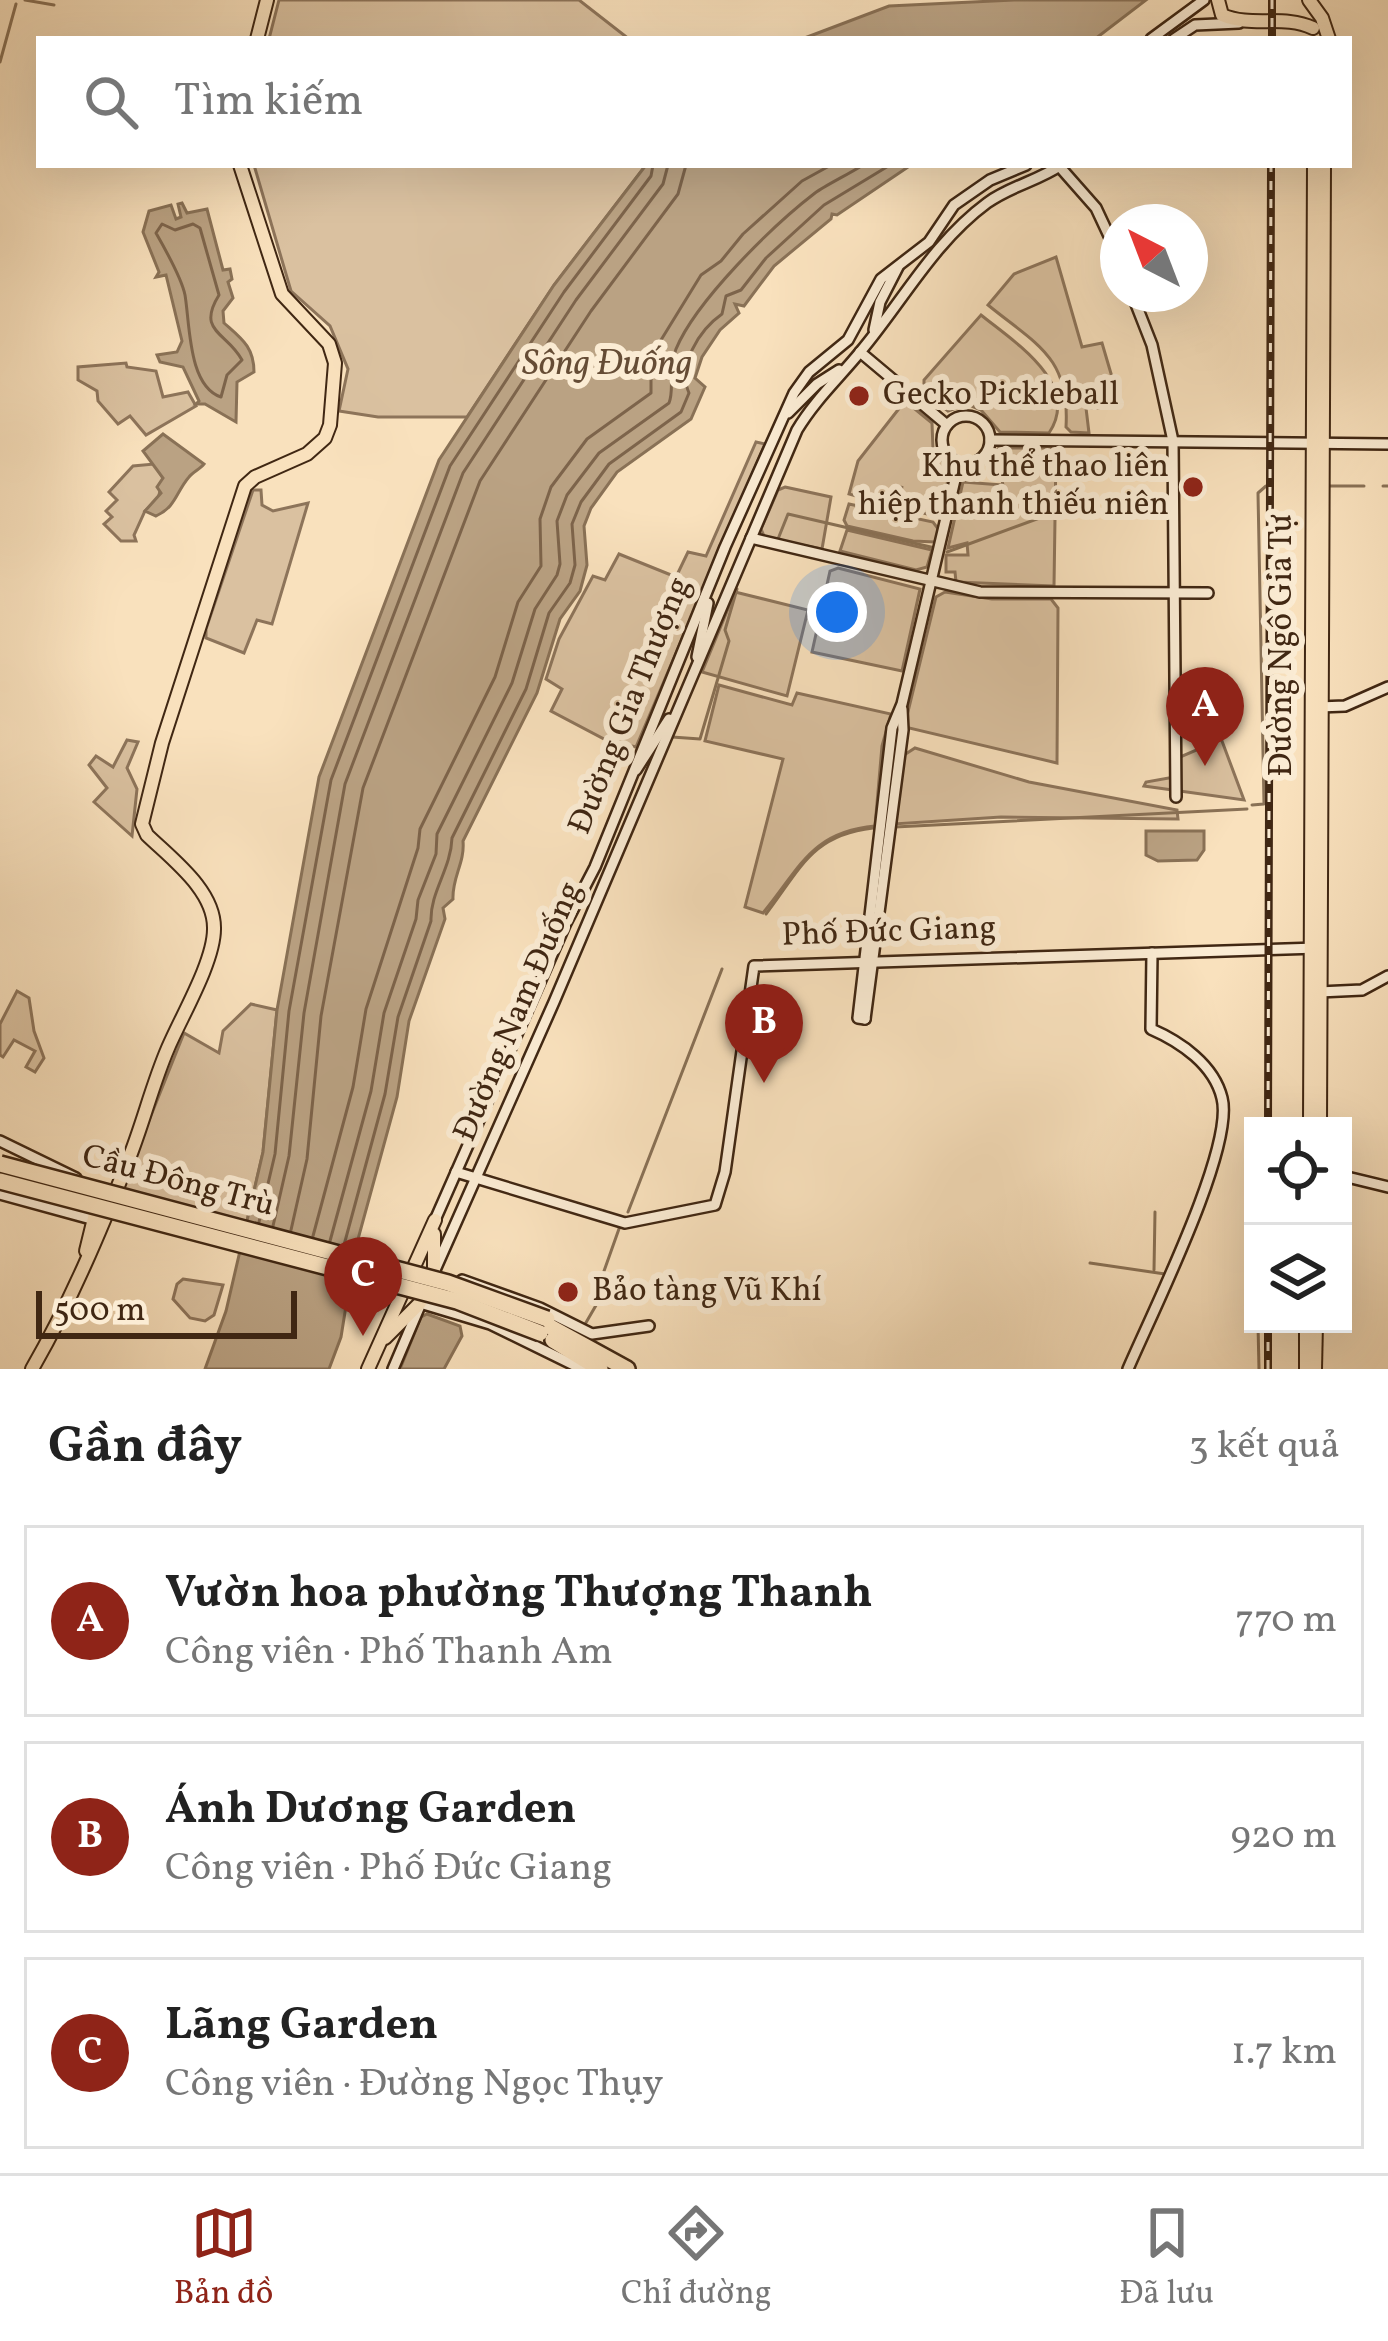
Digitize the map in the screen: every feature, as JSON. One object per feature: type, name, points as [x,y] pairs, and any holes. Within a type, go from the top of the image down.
[{"type":"highway","name":"Cầu Đông Trù","points":[[0,1167],[445,1288],[543,1329]]},
{"type":"highway","name":"Cầu Đông Trù","points":[[0,1187],[457,1301],[543,1329]]},
{"type":"highway","points":[[543,1329],[590,1362],[626,1369]]},
{"type":"main road","points":[[258,36],[267,0]]},
{"type":"main road","points":[[1218,0],[1222,15],[1244,22],[1293,21],[1316,26],[1309,0]]},
{"type":"main road","points":[[86,1260],[91,1219],[128,1162],[166,1052],[196,989],[214,926],[207,898],[142,824],[162,742],[245,486],[307,454],[325,438],[330,425],[334,358],[329,344],[282,294],[241,168]]},
{"type":"main road","name":"Đường Ngô Gia Tự","points":[[1314,168],[1320,1117]]},
{"type":"main road","name":"Đường Ngô Gia Tự","points":[[1316,948],[1319,706],[1314,442],[1324,168]]},
{"type":"main road","name":"Đường Ngô Gia Tự","points":[[1310,1117],[1316,992]]},
{"type":"main road","points":[[32,1369],[86,1260],[108,1191]]},
{"type":"main road","points":[[434,1274],[435,1220]]},
{"type":"main road","name":"Đường Gia Thượng","points":[[368,1369],[435,1220]]},
{"type":"main road","points":[[380,1343],[421,1303]]},
{"type":"main road","points":[[1306,1333],[1306,1369]]},
{"type":"main road","points":[[1316,1333],[1316,1369]]},
{"type":"street","points":[[1155,36],[1204,0]]},
{"type":"street","points":[[1174,36],[1201,24],[1244,22]]},
{"type":"street","name":"Đường Gia Thượng","points":[[435,1220],[595,867],[720,559],[798,386],[843,346],[878,283],[928,242],[961,198],[1018,168]]},
{"type":"street","name":"Đường Nam Đuống","points":[[393,1369],[797,430],[920,268],[970,218],[1003,194],[1056,168]]},
{"type":"street","points":[[1062,168],[1100,217]]},
{"type":"street","points":[[873,335],[880,302],[900,262]]},
{"type":"street","points":[[1139,312],[1153,345],[1173,441],[1176,797]]},
{"type":"street","points":[[860,352],[947,425]]},
{"type":"street","points":[[781,422],[813,387],[849,364]]},
{"type":"street","points":[[958,417],[974,418],[986,428],[990,440],[979,460],[959,463],[943,446],[947,425],[958,417]]},
{"type":"street","points":[[990,440],[1388,442]]},
{"type":"street","points":[[870,960],[858,1018],[865,1019],[892,728],[902,704],[959,463]]},
{"type":"street","points":[[751,538],[931,583],[1003,594],[1208,593]]},
{"type":"street","points":[[695,668],[720,559]]},
{"type":"street","points":[[1319,706],[1346,706],[1388,687]]},
{"type":"street","points":[[626,784],[678,709]]},
{"type":"street","name":"Phố Đức Giang","points":[[456,1172],[626,1223],[715,1205],[725,1172],[754,966],[1316,948]]},
{"type":"street","points":[[1128,1369],[1200,1202],[1223,1127],[1222,1095],[1210,1072],[1151,1029],[1152,953]]},
{"type":"street","points":[[1316,992],[1362,990],[1388,976]]},
{"type":"street","points":[[0,1141],[108,1191]]},
{"type":"street","points":[[1352,1178],[1388,1187]]},
{"type":"street","points":[[0,1187],[91,1219]]},
{"type":"street","points":[[434,1274],[529,1304],[588,1333],[630,1333],[638,1342]]},
{"type":"street","points":[[421,1303],[590,1362]]},
{"type":"street","points":[[612,1332],[649,1326]]},
{"type":"shaded area","points":[[279,0],[579,0],[625,36],[270,36]]},
{"type":"shaded area","points":[[255,168],[644,168],[554,285],[467,417],[378,417],[339,411],[348,369],[330,326],[291,291]]},
{"type":"shaded area","points":[[1056,257],[1082,347],[1102,343],[1117,394],[1097,399],[1099,408],[1086,408],[1089,433],[1066,427],[1062,384],[1047,355],[988,305],[1014,274]]},
{"type":"shaded area","points":[[981,315],[1025,351],[1050,381],[1057,415],[1049,433],[1000,432],[981,410],[967,404],[948,411],[924,392],[924,380]]},
{"type":"shaded area","points":[[126,363],[127,367],[156,371],[163,397],[188,392],[196,406],[146,435],[130,416],[118,424],[98,401],[97,391],[78,380],[78,367]]},
{"type":"shaded area","points":[[910,405],[932,423],[933,449],[950,470],[941,512],[935,516],[899,507],[902,486],[895,507],[849,494],[858,461],[901,406]]},
{"type":"shaded area","points":[[756,442],[765,444],[636,747],[606,740],[551,711],[562,689],[546,679],[559,639],[593,576],[605,580],[619,554],[676,577],[688,552],[706,556]]},
{"type":"shaded area","points":[[999,448],[1052,448],[1056,452],[1054,586],[956,582],[955,572],[946,572],[946,555],[968,555],[967,543],[948,548],[963,482],[1003,485]]},
{"type":"shaded area","points":[[154,464],[163,478],[158,499],[145,511],[134,535],[136,541],[121,541],[104,524],[112,517],[106,511],[117,500],[109,492],[133,466]]},
{"type":"shaded area","points":[[785,487],[831,497],[822,549],[765,538],[761,529],[778,490]]},
{"type":"shaded area","points":[[253,490],[261,490],[262,505],[273,511],[308,503],[272,624],[257,620],[244,653],[206,638],[206,629]]},
{"type":"shaded area","points":[[849,504],[933,522],[939,530],[935,542],[847,526]]},
{"type":"shaded area","points":[[847,530],[932,550],[927,567],[916,570],[840,551]]},
{"type":"shaded area","points":[[838,568],[920,589],[902,671],[812,652],[830,571]]},
{"type":"shaded area","points":[[735,592],[808,610],[787,696],[702,672]]},
{"type":"shaded area","points":[[945,592],[992,599],[1051,599],[1058,608],[1057,763],[905,724],[936,597]]},
{"type":"shaded area","points":[[719,685],[792,705],[797,693],[891,714],[882,746],[875,826],[821,844],[763,913],[745,907],[783,759],[705,741]]},
{"type":"shaded area","points":[[1219,733],[1244,800],[1144,786],[1180,776],[1180,757]]},
{"type":"shaded area","points":[[127,740],[138,742],[127,768],[137,789],[132,836],[94,802],[107,788],[89,765],[96,756],[113,767]]},
{"type":"shaded area","points":[[915,748],[1029,782],[1177,810],[1178,819],[1001,817],[894,824],[901,757]]},
{"type":"shaded area","points":[[17,991],[29,998],[44,1058],[35,1072],[26,1067],[35,1051],[14,1040],[0,1055],[0,1024]]},
{"type":"shaded area","points":[[251,1004],[277,1010],[263,1152],[246,1226],[120,1193],[184,1033],[219,1053],[223,1031]]},
{"type":"shaded area","points":[[183,1279],[223,1285],[214,1315],[205,1321],[190,1318],[173,1299]]},
{"type":"water","points":[[1146,0],[1099,36],[810,36],[889,6]]},
{"type":"water","name":"Sông Đuống","points":[[644,168],[907,168],[832,214],[774,266],[744,306],[735,304],[739,313],[720,330],[702,357],[695,378],[705,387],[691,419],[617,472],[591,508],[584,526],[587,565],[580,591],[560,619],[537,693],[463,841],[453,899],[443,908],[445,919],[409,1021],[397,1097],[355,1250],[341,1337],[329,1369],[205,1369],[226,1311],[263,1152],[277,1010],[319,777],[439,460],[554,285]]},
{"type":"water","points":[[178,204],[187,213],[207,209],[223,270],[230,269],[232,279],[228,282],[233,298],[223,311],[224,323],[252,356],[254,372],[237,382],[236,422],[205,404],[196,404],[199,401],[183,367],[160,362],[157,355],[177,352],[182,341],[166,275],[156,277],[159,272],[143,232],[149,211],[171,205],[176,219],[181,217]]},
{"type":"water","points":[[163,434],[204,464],[156,516],[145,511],[161,493],[157,487],[163,478],[143,451]]},
{"type":"water","points":[[1146,831],[1204,831],[1204,850],[1197,860],[1158,861],[1146,855]]},
{"type":"water","points":[[427,1314],[460,1326],[462,1336],[444,1369],[400,1369],[421,1317]]},
{"type":"waterway","points":[[25,0],[54,5]]},
{"type":"waterway","points":[[0,62],[16,4]]},
{"type":"waterway","points":[[1252,805],[1264,804],[1258,493],[1266,486]]},
{"type":"waterway","points":[[1330,486],[1364,486]]},
{"type":"waterway","points":[[1383,486],[1388,486]]},
{"type":"waterway","points":[[947,552],[1056,512]]},
{"type":"waterway","points":[[778,539],[788,514],[935,548]]},
{"type":"waterway","points":[[672,737],[700,739],[729,641],[725,630],[737,589]]},
{"type":"waterway","points":[[895,827],[1247,809]]},
{"type":"waterway","points":[[766,914],[799,868],[822,846],[873,828]]},
{"type":"waterway","points":[[628,1212],[722,969]]},
{"type":"waterway","points":[[1154,1270],[1155,1212]]},
{"type":"waterway","points":[[584,1326],[602,1295],[598,1288],[620,1226]]},
{"type":"waterway","points":[[1090,1263],[1165,1274]]},
{"type":"waterway","points":[[1258,1333],[1259,1369]]},
{"type":"railway","points":[[1272,0],[1272,36]]},
{"type":"railway","points":[[1268,1117],[1271,168]]},
{"type":"railway","points":[[1268,1333],[1268,1369]]},
{"type":"place","name":"Gecko Pickleball","points":[[859,396]]},
{"type":"place","name":"Khu thể thao liên hiệp thanh thiếu niên","points":[[1193,487]]},
{"type":"place","name":"Vườn hoa phường Thượng Thanh","points":[[1205,766]]},
{"type":"place","name":"Ánh Dương Garden","points":[[764,1083]]},
{"type":"place","name":"Bảo tàng Vũ Khí","points":[[568,1292]]},
{"type":"place","name":"Lãng Garden","points":[[363,1336]]}]
